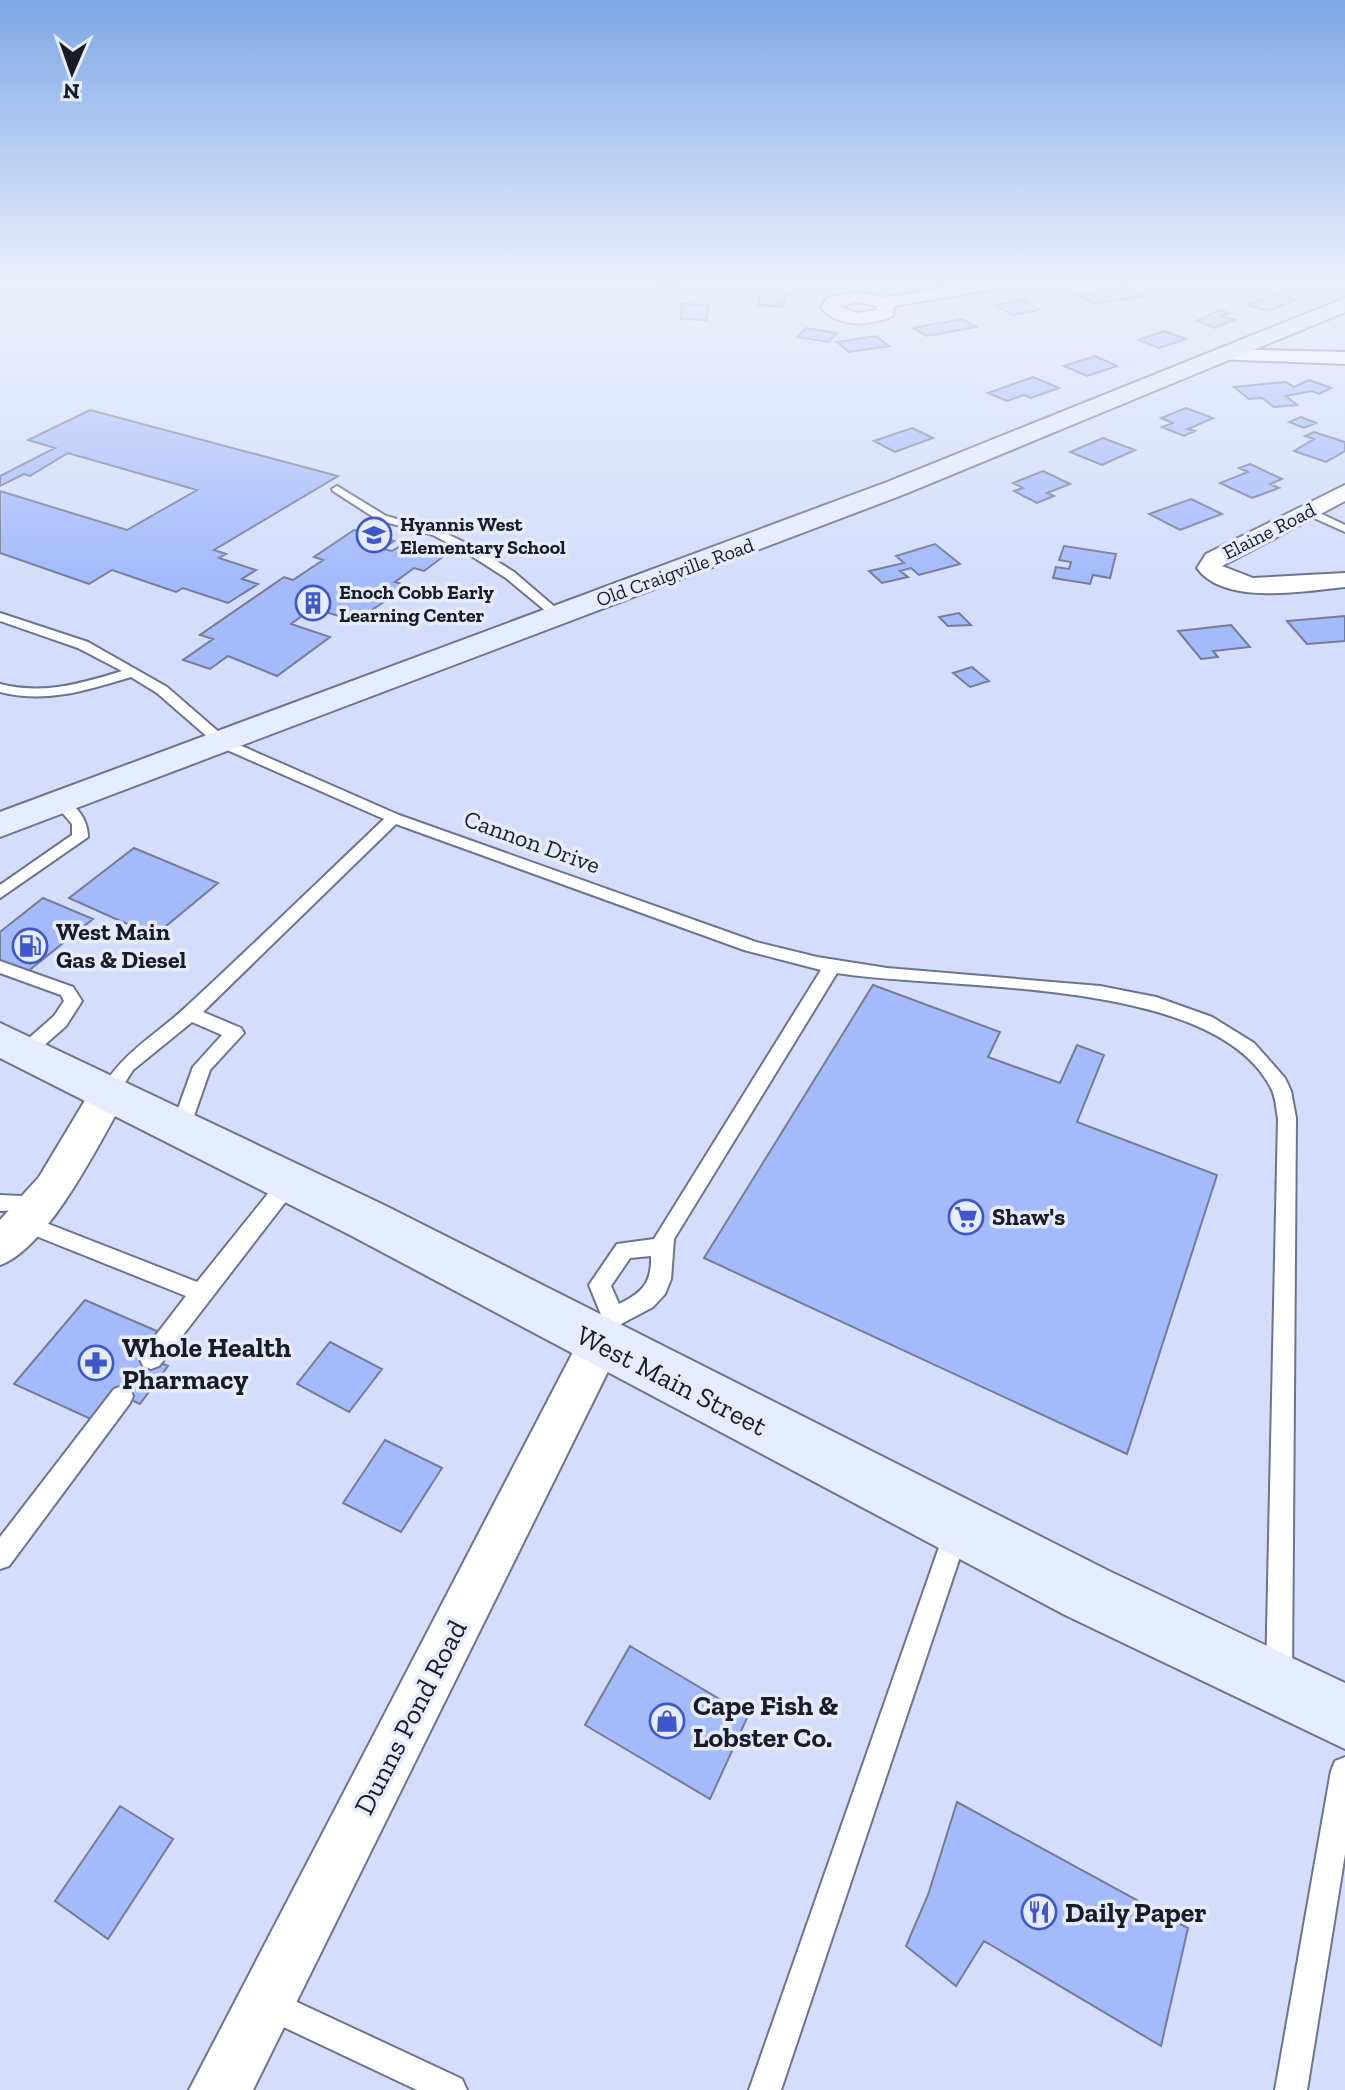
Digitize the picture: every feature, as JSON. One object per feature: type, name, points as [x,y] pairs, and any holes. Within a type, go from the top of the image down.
[{"type":"street","name":"Old Craigville Road","points":[[0,825],[896,488],[1159,382]]},
{"type":"street","name":"Elaine Road","points":[[1345,492],[1210,562],[1209,568],[1217,576],[1273,586],[1345,580]]},
{"type":"street","name":"West Main Street","points":[[13,1045],[290,1181],[606,1330],[959,1526],[1345,1717]]},
{"type":"street","points":[[16,1219],[53,1188],[109,1092]]},
{"type":"street","name":"Dunns Pond Road","points":[[220,2090],[606,1330]]},
{"type":"lane","points":[[337,489],[382,518],[437,533],[474,552],[510,575],[557,614]]},
{"type":"lane","points":[[1307,511],[1345,529]]},
{"type":"lane","name":"Cannon Drive","points":[[0,617],[83,645],[133,672],[162,690],[223,743],[394,818],[750,946],[887,974],[1144,999],[1189,1014],[1237,1040],[1279,1084],[1287,1118],[1279,1687]]},
{"type":"lane","points":[[0,688],[12,692],[62,692],[133,672]]},
{"type":"lane","points":[[0,893],[80,837],[80,823],[61,803]]},
{"type":"lane","points":[[109,1092],[127,1065],[190,1014],[394,818]]},
{"type":"lane","points":[[659,1247],[624,1250],[600,1285],[606,1330],[645,1303],[662,1275],[659,1247],[833,965]]},
{"type":"lane","points":[[0,967],[67,991],[73,1001],[60,1021],[13,1045]]},
{"type":"lane","points":[[181,1128],[202,1067],[235,1033],[190,1014]]},
{"type":"lane","points":[[151,1359],[290,1181]]},
{"type":"lane","points":[[16,1219],[201,1293]]},
{"type":"lane","points":[[0,1557],[122,1396]]},
{"type":"lane","points":[[765,2090],[959,1526]]},
{"type":"lane","points":[[1291,2090],[1345,1771]]},
{"type":"lane","points":[[265,2002],[451,2090]]},
{"type":"building","points":[[1020,382],[1044,382],[1059,388],[1031,398],[1024,395],[1007,401],[988,393]]},
{"type":"building","points":[[1286,382],[1294,387],[1313,382],[1331,388],[1319,394],[1312,391],[1286,396],[1297,405],[1274,407],[1262,398],[1249,399],[1234,387]]},
{"type":"building","points":[[1186,408],[1213,418],[1188,429],[1195,431],[1184,436],[1162,427],[1173,423],[1161,418]]},
{"type":"building","points":[[90,410],[338,476],[214,550],[226,554],[219,558],[256,570],[242,579],[258,584],[228,603],[183,588],[176,592],[112,570],[89,584],[0,553],[0,491],[127,530],[197,490],[68,453],[30,476],[24,474],[0,486],[0,476],[55,448],[28,440]]},
{"type":"building","points":[[1301,417],[1316,423],[1304,428],[1289,422]]},
{"type":"building","points":[[912,428],[933,438],[895,452],[874,441]]},
{"type":"building","points":[[1314,432],[1345,442],[1345,451],[1326,462],[1294,451],[1314,439],[1305,436]]},
{"type":"building","points":[[1103,438],[1135,450],[1102,465],[1070,452]]},
{"type":"building","points":[[1250,464],[1282,479],[1270,484],[1279,488],[1252,498],[1220,483],[1248,472],[1239,468]]},
{"type":"building","points":[[1043,471],[1070,484],[1047,493],[1054,496],[1037,503],[1014,491],[1023,488],[1013,483]]},
{"type":"building","points":[[1191,499],[1222,514],[1180,530],[1149,514]]},
{"type":"building","name":"Enoch Cobb Early Learning Center","points":[[354,530],[394,541],[383,549],[392,551],[402,545],[444,556],[424,571],[414,568],[395,582],[408,586],[355,621],[313,608],[291,624],[330,637],[277,676],[228,656],[210,669],[183,660],[213,639],[200,635],[284,577],[293,580],[323,560],[314,557]]},
{"type":"building","points":[[935,544],[960,564],[919,575],[911,568],[900,571],[908,577],[882,583],[869,571],[904,563],[896,556]]},
{"type":"building","points":[[1064,546],[1116,554],[1110,578],[1093,575],[1090,584],[1053,578],[1056,567],[1069,569],[1071,562],[1059,560]]},
{"type":"building","points":[[959,613],[971,625],[948,626],[939,617]]},
{"type":"building","points":[[1345,616],[1345,641],[1307,644],[1287,621]]},
{"type":"building","points":[[1231,625],[1250,647],[1213,651],[1218,657],[1201,659],[1178,631]]},
{"type":"building","points":[[972,667],[989,681],[970,687],[953,673]]},
{"type":"building","points":[[134,848],[218,883],[154,936],[69,898]]},
{"type":"building","name":"West Main Gas & Diesel","points":[[43,898],[93,919],[27,972],[0,960],[0,932]]},
{"type":"building","name":"Shaw's","points":[[873,985],[1000,1032],[988,1057],[1060,1083],[1077,1045],[1104,1055],[1077,1122],[1217,1175],[1127,1454],[704,1258]]},
{"type":"building","name":"Whole Health Pharmacy","points":[[85,1300],[159,1332],[141,1354],[168,1366],[140,1404],[114,1392],[93,1420],[14,1384]]},
{"type":"building","points":[[330,1342],[382,1369],[349,1412],[297,1384]]},
{"type":"building","points":[[385,1440],[442,1468],[401,1532],[343,1503]]},
{"type":"building","name":"Cape Fish & Lobster Co.","points":[[630,1646],[748,1716],[710,1799],[585,1725]]},
{"type":"building","name":"Daily Paper","points":[[957,1802],[1188,1928],[1161,2046],[984,1941],[956,1986],[906,1946],[928,1895]]},
{"type":"building","points":[[120,1806],[173,1839],[108,1939],[55,1901]]},
{"type":"place","name":"Hyannis West Elementary School","points":[[374,535]]},
{"type":"place","name":"Enoch Cobb Early Learning Center","points":[[313,603]]},
{"type":"place","name":"West Main Gas & Diesel","points":[[30,946]]},
{"type":"place","name":"Shaw's","points":[[966,1217]]},
{"type":"place","name":"Whole Health Pharmacy","points":[[96,1363]]},
{"type":"place","name":"Cape Fish & Lobster Co.","points":[[667,1721]]},
{"type":"place","name":"Daily Paper","points":[[1039,1912]]}]
